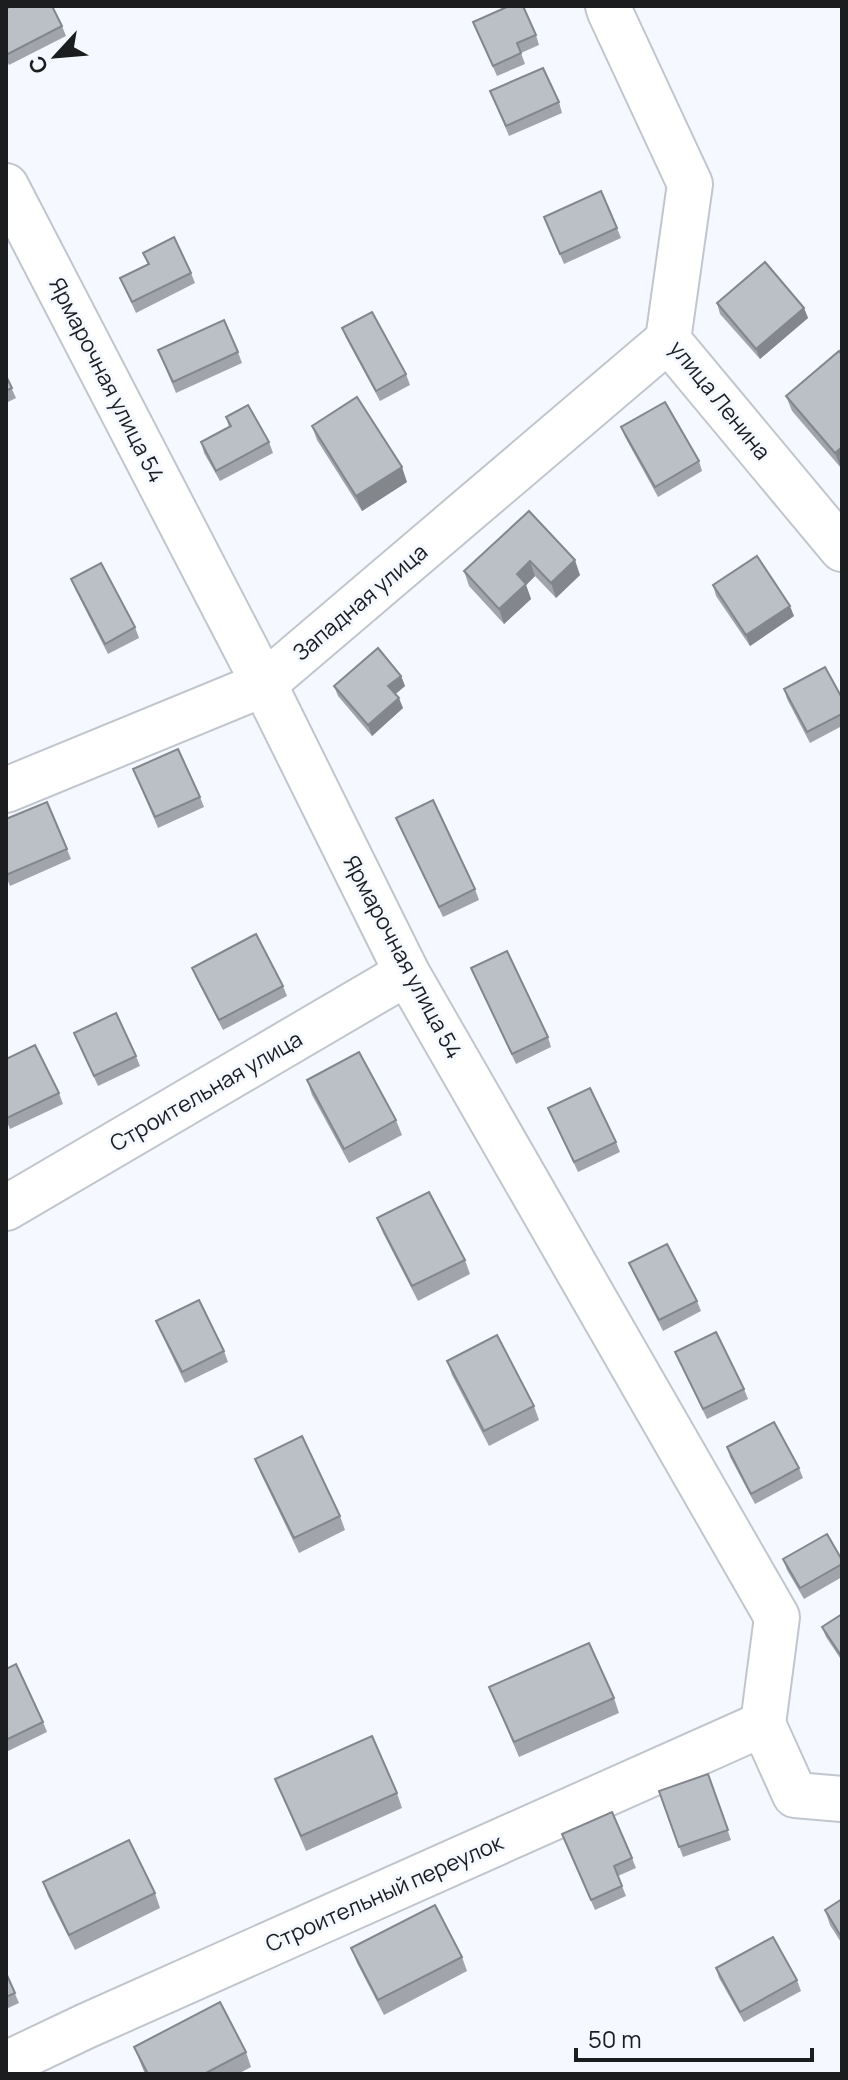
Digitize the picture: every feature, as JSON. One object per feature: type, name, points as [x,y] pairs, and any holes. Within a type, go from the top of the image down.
[{"type":"street","name":"улица Ленина","points":[[608,6],[690,184],[668,340],[842,549]]},
{"type":"street","name":"Ярмарочная улица 54","points":[[6,186],[264,684],[407,973],[777,1617],[763,1724]]},
{"type":"street","name":"Западная улица","points":[[6,790],[264,684],[668,340]]},
{"type":"street","name":"Строительная улица","points":[[6,1208],[407,973]]},
{"type":"street","points":[[763,1724],[795,1795],[842,1799]]},
{"type":"street","name":"Строительный переулок","points":[[6,2064],[100,2019],[763,1724]]},
{"type":"building","points":[[11,6],[52,6],[62,26],[6,55],[6,9]]},
{"type":"building","points":[[509,6],[523,6],[536,35],[517,43],[521,53],[493,66],[473,22]]},
{"type":"building","points":[[543,68],[559,102],[506,126],[490,91]]},
{"type":"building","points":[[601,191],[617,228],[560,254],[544,217]]},
{"type":"building","points":[[174,237],[191,273],[132,302],[120,278],[149,264],[143,253]]},
{"type":"building","points":[[765,262],[804,308],[756,349],[717,303]]},
{"type":"building","points":[[372,312],[406,374],[376,391],[342,328]]},
{"type":"building","points":[[224,320],[238,352],[173,382],[158,350]]},
{"type":"building","points":[[839,351],[842,355],[842,447],[835,453],[786,396]]},
{"type":"building","points":[[6,376],[12,388],[6,391]]},
{"type":"building","points":[[357,397],[402,467],[356,496],[312,426]]},
{"type":"building","points":[[665,402],[699,461],[655,487],[621,427]]},
{"type":"building","points":[[248,405],[269,442],[216,471],[201,442],[231,426],[226,417]]},
{"type":"building","points":[[529,511],[575,560],[551,583],[530,561],[517,574],[526,584],[499,609],[464,571]]},
{"type":"building","points":[[757,556],[790,606],[746,635],[713,585]]},
{"type":"building","points":[[101,563],[135,627],[105,644],[71,579]]},
{"type":"building","points":[[378,648],[401,676],[388,686],[399,698],[368,725],[334,686]]},
{"type":"building","points":[[825,667],[842,698],[842,714],[807,732],[784,689]]},
{"type":"building","points":[[178,749],[200,797],[155,817],[133,769]]},
{"type":"building","points":[[433,800],[475,889],[439,907],[396,818]]},
{"type":"building","points":[[47,802],[67,849],[6,875],[6,819]]},
{"type":"building","points":[[256,934],[283,986],[219,1020],[192,968]]},
{"type":"building","points":[[507,951],[548,1037],[512,1054],[471,968]]},
{"type":"building","points":[[116,1013],[136,1056],[94,1076],[74,1033]]},
{"type":"building","points":[[35,1045],[59,1093],[7,1118],[6,1059]]},
{"type":"building","points":[[359,1052],[396,1120],[344,1149],[307,1080]]},
{"type":"building","points":[[590,1088],[616,1142],[574,1162],[548,1108]]},
{"type":"building","points":[[429,1192],[465,1260],[412,1286],[377,1218]]},
{"type":"building","points":[[667,1244],[697,1301],[659,1320],[629,1263]]},
{"type":"building","points":[[199,1300],[224,1351],[182,1372],[156,1321]]},
{"type":"building","points":[[716,1332],[744,1389],[703,1409],[675,1352]]},
{"type":"building","points":[[497,1335],[534,1406],[484,1431],[447,1361]]},
{"type":"building","points":[[774,1422],[799,1468],[751,1494],[727,1447]]},
{"type":"building","points":[[302,1436],[340,1516],[294,1538],[255,1459]]},
{"type":"building","points":[[827,1534],[842,1564],[800,1588],[783,1559]]},
{"type":"building","points":[[842,1614],[842,1657],[822,1627]]},
{"type":"building","points":[[589,1643],[614,1698],[514,1742],[489,1687]]},
{"type":"building","points":[[16,1664],[43,1722],[6,1740],[6,1669]]},
{"type":"building","points":[[372,1736],[397,1793],[301,1836],[275,1779]]},
{"type":"building","points":[[708,1774],[728,1830],[679,1847],[659,1791]]},
{"type":"building","points":[[612,1812],[632,1858],[614,1866],[622,1886],[591,1900],[562,1834]]},
{"type":"building","points":[[129,1840],[155,1893],[69,1935],[43,1882]]},
{"type":"building","points":[[842,1899],[842,1938],[825,1910]]},
{"type":"building","points":[[435,1905],[462,1957],[378,2000],[351,1948]]},
{"type":"building","points":[[773,1937],[797,1980],[740,2012],[716,1968]]},
{"type":"building","points":[[6,1973],[15,1993],[6,1997]]},
{"type":"building","points":[[220,2002],[246,2052],[204,2074],[148,2074],[134,2047]]}]
